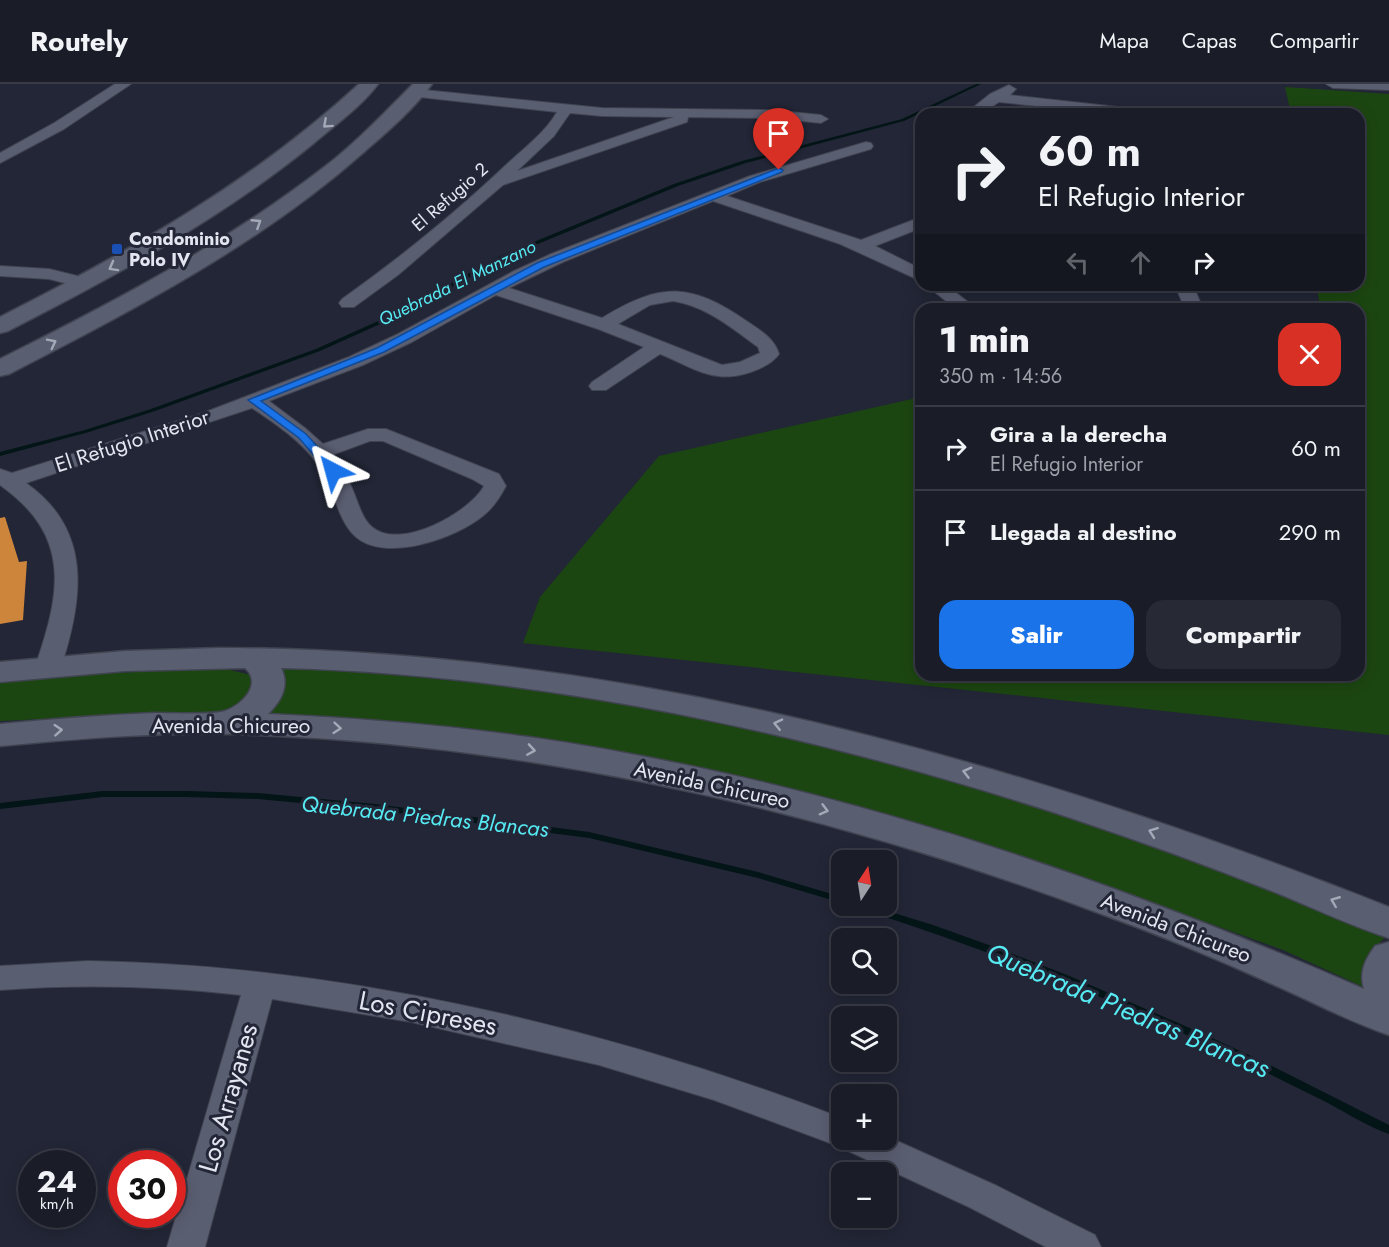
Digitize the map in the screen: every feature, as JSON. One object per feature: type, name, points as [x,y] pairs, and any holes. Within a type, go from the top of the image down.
[{"type":"main road","points":[[0,326],[84,283],[204,214],[270,170],[309,140],[369,84]]},
{"type":"main road","points":[[0,369],[111,311],[199,261],[316,182],[363,144],[419,89]]},
{"type":"main road","points":[[144,250],[184,247],[195,251],[199,261]]},
{"type":"main road","points":[[226,723],[250,713],[266,693],[270,680],[268,671],[253,658]]},
{"type":"main road","points":[[0,672],[150,660],[253,658],[370,663],[491,675],[682,704],[808,730],[977,774],[1066,802],[1226,859],[1389,923]]},
{"type":"main road","name":"Avenida Chicureo","points":[[0,735],[101,727],[226,723],[328,727],[503,745],[645,769],[805,805],[961,850],[1102,899],[1277,968],[1389,1018]]},
{"type":"main road","points":[[1389,957],[1384,963],[1381,977],[1389,1000]]},
{"type":"street","points":[[0,159],[59,126],[124,84]]},
{"type":"street","points":[[980,108],[1020,84]]},
{"type":"street","points":[[1333,84],[1389,86]]},
{"type":"street","points":[[419,89],[494,100],[624,113],[764,114],[821,119]]},
{"type":"street","points":[[995,97],[1091,108]]},
{"type":"street","name":"El Refugio 2","points":[[348,303],[403,263],[496,184],[547,135],[565,108]]},
{"type":"street","points":[[496,184],[669,126],[689,114]]},
{"type":"street","name":"El Refugio Interior","points":[[5,478],[160,434],[253,400],[380,350],[558,258],[779,170],[866,146]]},
{"type":"street","points":[[712,196],[861,246],[915,273]]},
{"type":"street","points":[[861,246],[915,224]]},
{"type":"street","points":[[9,255],[34,264],[49,274]]},
{"type":"street","points":[[0,271],[49,274],[84,283]]},
{"type":"street","points":[[495,289],[604,325],[720,371],[744,367],[770,354],[767,344],[714,309],[684,297],[657,297],[604,325]]},
{"type":"street","points":[[944,291],[960,303]]},
{"type":"street","points":[[599,386],[657,347]]},
{"type":"street","points":[[253,400],[289,425],[319,452],[333,471],[359,526],[368,535],[380,540],[402,540],[446,529],[474,511],[492,494],[495,486],[490,479],[480,474],[386,435],[362,437],[319,452]]},
{"type":"street","points":[[5,478],[27,495],[48,519],[64,548],[68,594],[66,609],[48,668]]},
{"type":"street","name":"Los Cipreses","points":[[0,978],[119,974],[178,976],[260,984],[388,1004],[576,1045],[728,1090],[831,1128]]},
{"type":"street","name":"Los Arrayanes","points":[[186,1247],[260,984]]},
{"type":"street","points":[[881,1150],[982,1196],[1082,1247]]},
{"type":"green space","points":[[1285,87],[1389,94],[1389,735],[523,643],[540,597],[659,456],[915,398],[915,681],[1365,681],[1365,303],[1319,303],[1318,291],[1365,291],[1365,108],[1290,108]]},
{"type":"green space","points":[[222,668],[259,677],[235,713],[170,713],[0,721],[0,680]]},
{"type":"green space","points":[[282,668],[415,677],[614,701],[811,741],[936,775],[1100,826],[1203,863],[1388,935],[1376,947],[1370,959],[1368,989],[1283,950],[1081,877],[882,813],[740,777],[569,743],[413,723],[262,713],[273,702],[284,676]]},
{"type":"building","points":[[5,517],[19,562],[27,561],[23,620],[0,624],[0,518]]},
{"type":"waterway","name":"Quebrada El Manzano","points":[[928,108],[979,84]]},
{"type":"waterway","name":"Quebrada El Manzano","points":[[0,454],[87,431],[153,410],[318,350],[407,310],[502,257],[676,185],[744,162],[903,120],[915,114]]},
{"type":"waterway","name":"Quebrada Piedras Blancas","points":[[0,806],[103,794],[185,794],[258,796],[375,807],[589,835],[758,875],[831,897]]},
{"type":"waterway","name":"Quebrada Piedras Blancas","points":[[892,916],[997,952],[1130,1005],[1261,1065],[1389,1130]]},
{"type":"place","name":"Condominio Polo IV","points":[[117,249]]},
{"type":"route","points":[[333,471],[303,436],[253,400],[380,350],[541,265],[779,170]]}]
